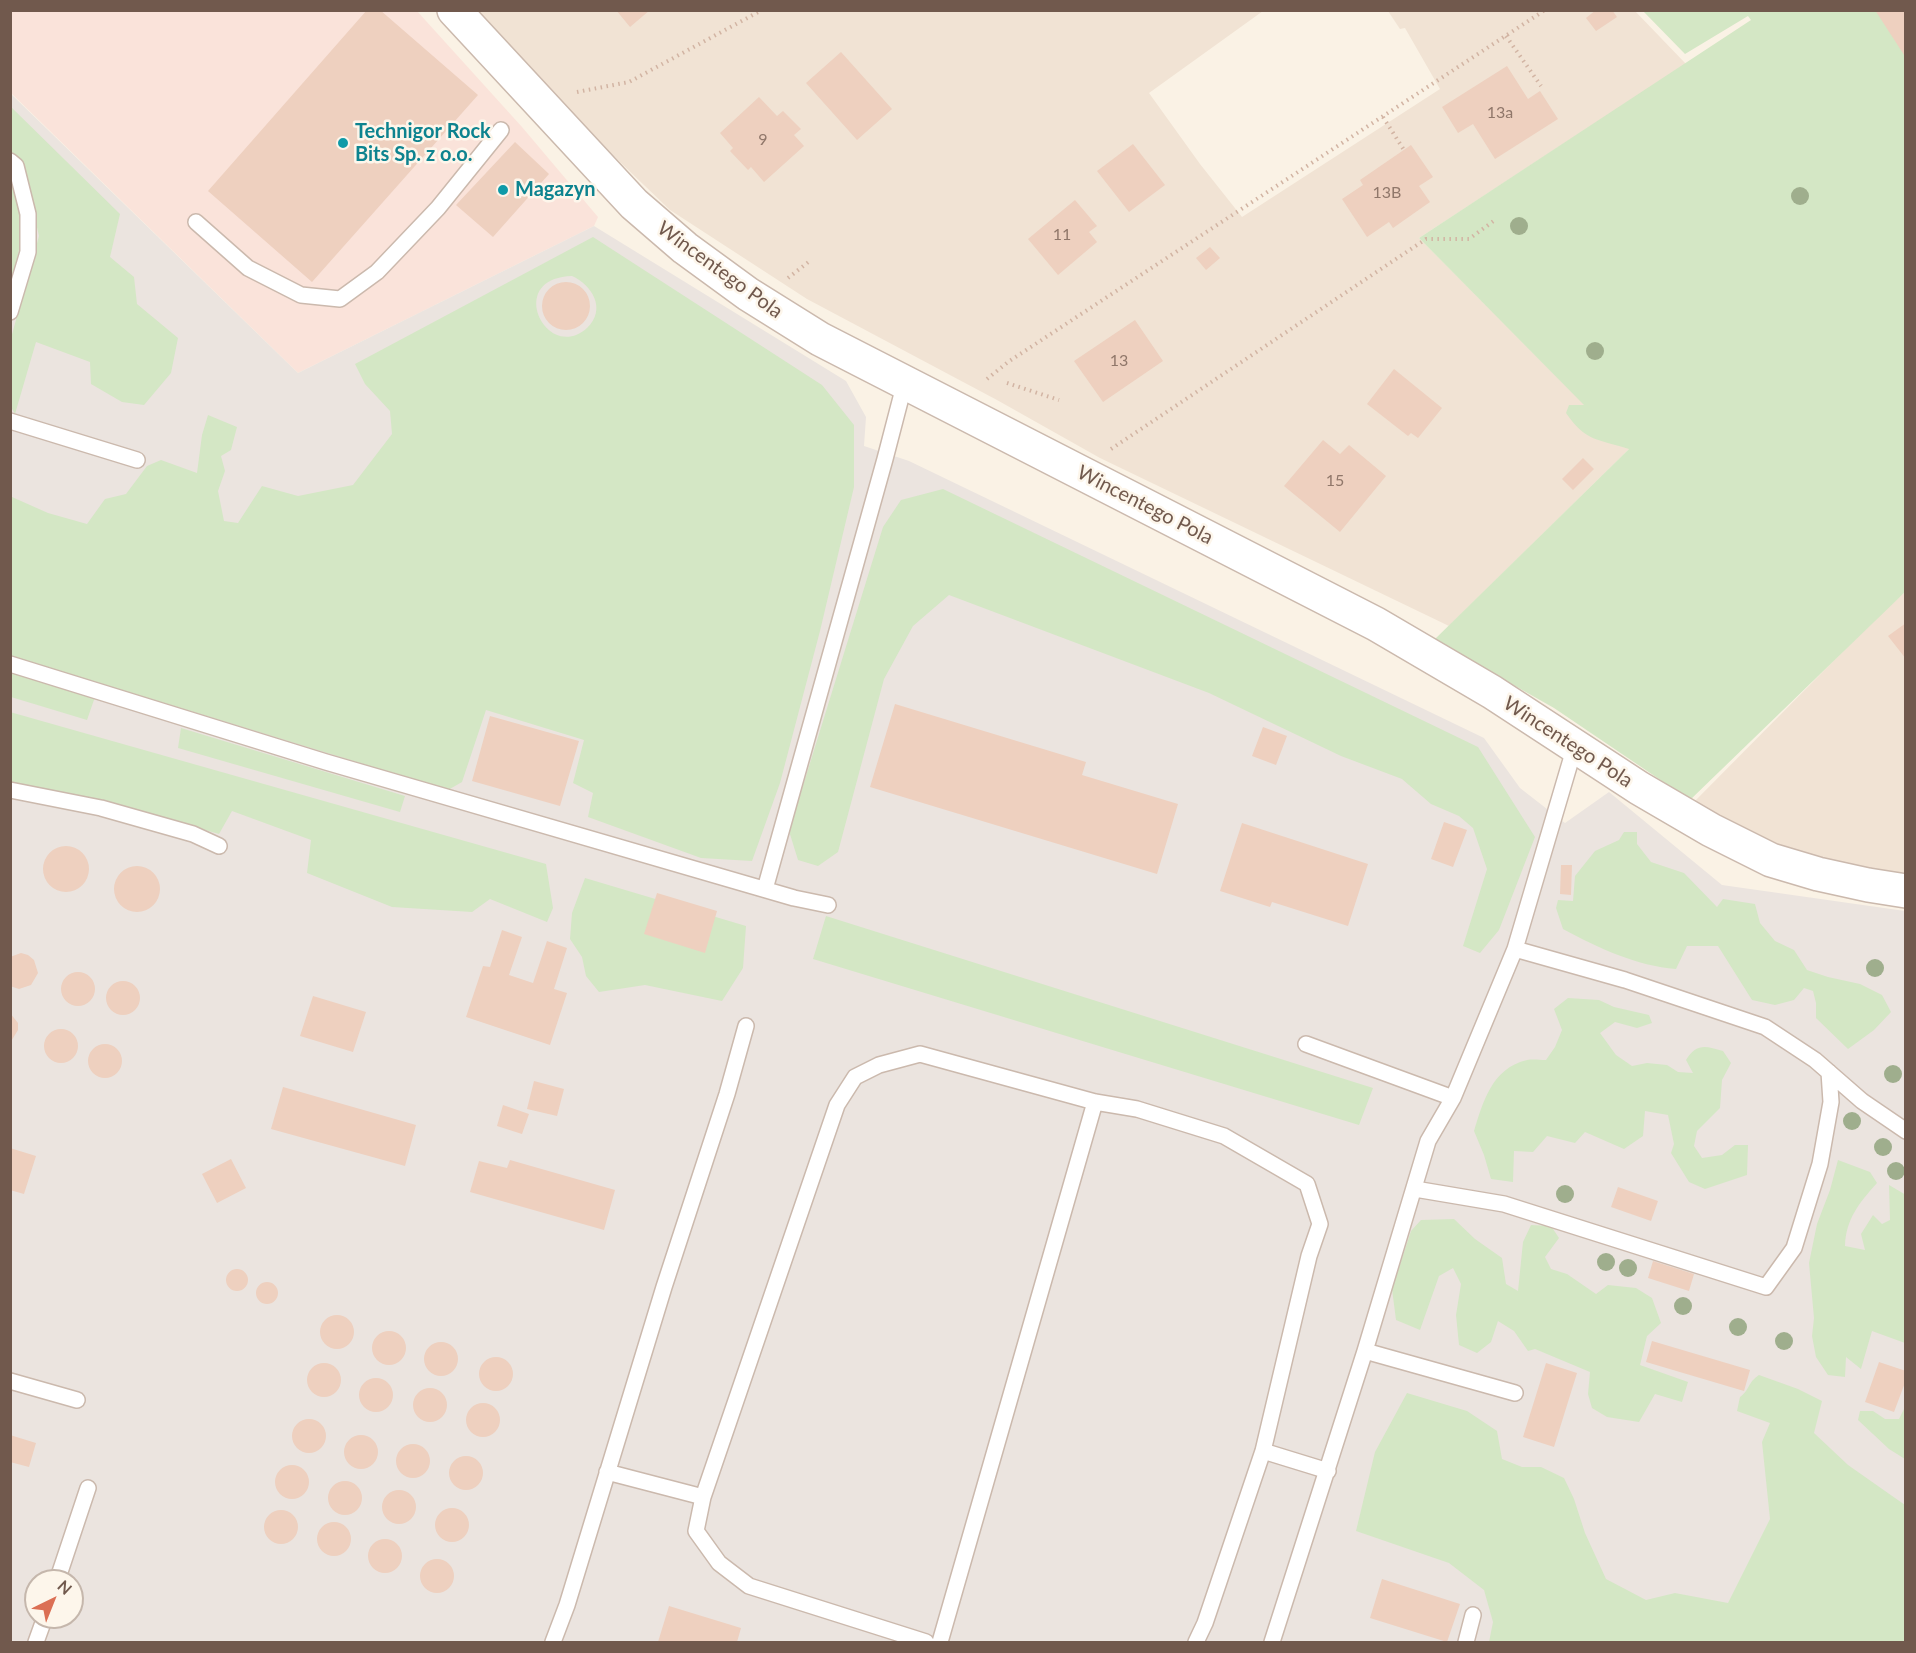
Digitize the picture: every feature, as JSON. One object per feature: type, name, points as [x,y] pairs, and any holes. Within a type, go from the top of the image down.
[{"type":"street","name":"Wincentego Pola","points":[[454,10],[634,204],[685,248],[748,294],[820,339],[1376,624],[1492,692],[1639,788],[1700,824],[1771,860],[1818,874],[1905,891]]},
{"type":"lane","points":[[196,222],[248,268],[301,294],[340,299],[377,272],[438,208],[501,130]]},
{"type":"lane","points":[[10,160],[16,166],[28,214],[28,252],[10,312]]},
{"type":"lane","points":[[765,889],[905,382]]},
{"type":"lane","points":[[10,421],[137,460]]},
{"type":"lane","points":[[10,664],[326,762],[765,889],[828,905]]},
{"type":"lane","points":[[1272,1642],[1328,1471],[1428,1141],[1453,1098],[1515,950],[1575,746]]},
{"type":"lane","points":[[10,790],[100,808],[193,834],[219,846]]},
{"type":"lane","points":[[1515,950],[1625,980],[1765,1027],[1815,1060],[1862,1101],[1905,1131]]},
{"type":"lane","points":[[554,1642],[664,1287],[727,1094],[746,1026]]},
{"type":"lane","points":[[1306,1044],[1453,1098]]},
{"type":"lane","points":[[926,1642],[749,1586],[719,1563],[696,1531],[703,1497],[837,1105],[855,1077],[879,1065],[920,1054],[1095,1102],[1137,1109],[1224,1136],[1307,1184],[1320,1224],[1309,1256],[1263,1450],[1205,1623],[1196,1642]]},
{"type":"lane","points":[[1415,1189],[1504,1204],[1766,1287],[1794,1248],[1820,1164],[1831,1102],[1829,1072]]},
{"type":"lane","points":[[940,1642],[1095,1102]]},
{"type":"lane","points":[[1365,1351],[1515,1393]]},
{"type":"lane","points":[[10,1381],[77,1400]]},
{"type":"lane","points":[[1263,1450],[1328,1471]]},
{"type":"lane","points":[[607,1472],[703,1497]]},
{"type":"lane","points":[[61,1569],[88,1488]]},
{"type":"lane","points":[[1466,1642],[1473,1615]]},
{"type":"path","points":[[569,94],[629,82],[762,10]]},
{"type":"path","points":[[987,379],[1008,362],[1545,10]]},
{"type":"path","points":[[1506,36],[1540,86]]},
{"type":"path","points":[[1383,117],[1404,150]]},
{"type":"path","points":[[1085,474],[1101,455],[1426,239],[1469,239],[1495,220]]},
{"type":"path","points":[[1007,382],[1059,400]]},
{"type":"shaded area","points":[[10,11],[417,11],[522,127],[598,217],[594,226],[298,373],[11,93]]},
{"type":"shaded area","points":[[479,11],[1263,11],[1149,93],[1200,164],[1242,217],[1440,89],[1405,28],[1400,29],[1388,11],[1635,11],[1686,64],[1419,238],[1629,449],[1449,626],[1100,458],[997,400],[807,299],[670,210],[572,116]]},
{"type":"shaded area","points":[[10,93],[298,373],[594,226],[846,381],[866,417],[864,446],[909,461],[1484,738],[1520,788],[1565,823],[1609,792],[1722,885],[1905,911],[1905,1642],[11,1642]]},
{"type":"shaded area","points":[[1905,592],[1905,876],[1804,856],[1735,827],[1693,803],[1880,614]]},
{"type":"green space","points":[[1643,11],[1905,11],[1905,592],[1690,800],[1554,708],[1434,640],[1629,449],[1593,438],[1573,422],[1566,413],[1569,405],[1584,405],[1419,238],[1751,20],[1748,16],[1685,54]]},
{"type":"green space","points":[[10,106],[120,214],[110,257],[134,277],[137,304],[178,338],[171,373],[144,405],[122,402],[91,384],[90,362],[36,342],[15,414],[11,407],[11,338],[39,236],[23,166],[11,151]]},
{"type":"green space","points":[[10,171],[21,217],[19,250],[11,283]]},
{"type":"green space","points":[[593,237],[822,385],[854,425],[854,487],[820,631],[780,783],[752,861],[701,858],[588,817],[593,793],[573,783],[584,740],[486,710],[462,782],[448,790],[11,656],[10,499],[12,497],[48,513],[87,524],[105,499],[126,494],[147,466],[161,460],[197,473],[202,435],[208,415],[237,427],[231,450],[221,456],[225,471],[218,491],[224,521],[238,523],[262,486],[298,496],[353,485],[392,434],[390,411],[365,384],[355,364]],"holes":[[[572,276],[586,285],[594,298],[596,313],[593,321],[587,328],[572,336],[558,335],[547,328],[539,316],[536,303],[540,290],[551,280]]]},
{"type":"green space","points":[[943,489],[1478,747],[1535,837],[1499,930],[1480,953],[1463,946],[1487,869],[1473,828],[1459,816],[1431,804],[1402,779],[1341,756],[1209,693],[949,595],[913,626],[884,679],[838,852],[818,866],[798,860],[789,831],[883,527],[901,500]]},
{"type":"green space","points":[[10,671],[95,697],[87,720],[11,697]]},
{"type":"green space","points":[[10,712],[546,864],[553,908],[547,922],[490,899],[472,912],[392,907],[307,873],[311,840],[232,811],[219,834],[99,800],[11,783]]},
{"type":"green space","points":[[181,728],[405,796],[400,812],[178,748]]},
{"type":"green space","points":[[1624,832],[1637,832],[1637,844],[1651,862],[1684,873],[1717,907],[1723,899],[1755,904],[1760,923],[1775,941],[1794,950],[1807,970],[1860,984],[1882,995],[1891,1012],[1874,1030],[1848,1049],[1816,1018],[1813,991],[1804,988],[1794,1000],[1775,1005],[1752,1000],[1718,946],[1687,946],[1676,969],[1632,960],[1563,929],[1556,908],[1558,900],[1573,901],[1575,876],[1595,851],[1619,840]]},
{"type":"green space","points":[[585,878],[746,926],[743,968],[722,1001],[645,985],[599,992],[586,976],[582,957],[570,939],[572,913]]},
{"type":"green space","points":[[826,916],[1373,1088],[1359,1125],[813,959]]},
{"type":"green space","points":[[1568,998],[1599,1000],[1614,1007],[1649,1015],[1652,1023],[1637,1028],[1615,1022],[1600,1033],[1616,1055],[1632,1066],[1647,1063],[1667,1065],[1678,1072],[1693,1073],[1686,1060],[1698,1048],[1706,1047],[1723,1051],[1731,1063],[1722,1080],[1720,1108],[1697,1131],[1694,1146],[1702,1158],[1722,1155],[1735,1145],[1748,1145],[1747,1175],[1705,1189],[1689,1182],[1671,1153],[1674,1144],[1668,1115],[1645,1111],[1643,1136],[1624,1149],[1585,1132],[1575,1143],[1547,1136],[1533,1152],[1514,1151],[1513,1182],[1491,1179],[1474,1131],[1485,1098],[1497,1078],[1505,1070],[1527,1060],[1546,1060],[1555,1047],[1562,1030],[1554,1009]]},
{"type":"green space","points":[[1838,1160],[1870,1172],[1877,1183],[1851,1219],[1845,1246],[1865,1250],[1861,1234],[1873,1215],[1882,1224],[1890,1220],[1889,1185],[1906,1195],[1905,1343],[1872,1331],[1861,1369],[1846,1357],[1845,1377],[1828,1375],[1816,1357],[1812,1336],[1814,1318],[1809,1263],[1817,1224]]},
{"type":"green space","points":[[1454,1219],[1475,1239],[1502,1258],[1506,1284],[1518,1291],[1523,1242],[1531,1225],[1551,1226],[1559,1238],[1545,1257],[1551,1269],[1567,1274],[1596,1294],[1608,1285],[1636,1288],[1652,1298],[1661,1323],[1647,1336],[1640,1365],[1688,1382],[1682,1402],[1655,1394],[1639,1422],[1607,1417],[1592,1408],[1588,1394],[1590,1372],[1535,1349],[1528,1351],[1514,1331],[1498,1321],[1491,1342],[1477,1353],[1459,1345],[1456,1315],[1461,1284],[1453,1268],[1439,1276],[1420,1330],[1396,1320],[1392,1289],[1411,1231],[1421,1220]]},
{"type":"green space","points":[[1759,1375],[1798,1389],[1822,1401],[1814,1433],[1848,1465],[1905,1505],[1905,1642],[1489,1642],[1493,1622],[1484,1590],[1449,1563],[1356,1531],[1375,1452],[1407,1393],[1467,1411],[1497,1431],[1502,1459],[1522,1467],[1541,1467],[1564,1478],[1606,1579],[1646,1600],[1675,1593],[1728,1603],[1770,1519],[1762,1442],[1770,1423],[1737,1411],[1740,1397]]},
{"type":"green space","points":[[1905,1407],[1905,1459],[1889,1449],[1858,1420],[1860,1411],[1873,1411],[1885,1419],[1899,1419]]},
{"type":"building","name":"Technigor Rock Bits Sp. z o.o.","points":[[367,10],[380,10],[478,95],[312,282],[208,191]]},
{"type":"building","points":[[616,10],[650,10],[630,27]]},
{"type":"building","points":[[1596,10],[1612,10],[1617,17],[1596,31],[1586,18]]},
{"type":"building","points":[[1875,10],[1906,10],[1906,58]]},
{"type":"building","points":[[841,52],[892,109],[857,140],[806,83]]},
{"type":"building","points":[[1507,66],[1528,99],[1540,91],[1558,119],[1495,159],[1473,124],[1458,133],[1442,107]]},
{"type":"building","points":[[759,97],[777,116],[783,111],[801,129],[794,135],[804,146],[764,182],[751,167],[748,170],[730,151],[733,148],[720,133]]},
{"type":"building","name":"Magazyn","points":[[515,142],[549,174],[493,237],[456,205]]},
{"type":"building","points":[[1133,144],[1165,185],[1129,212],[1097,171]]},
{"type":"building","points":[[1411,145],[1433,177],[1419,186],[1430,202],[1393,228],[1389,222],[1367,237],[1342,199],[1363,185],[1360,180]]},
{"type":"building","points":[[1075,200],[1097,226],[1089,232],[1097,242],[1058,275],[1028,239]]},
{"type":"building","points":[[1210,247],[1220,258],[1206,270],[1196,258]]},
{"type":"building","points":[[561,282],[571,282],[583,289],[590,301],[590,311],[583,323],[571,330],[561,330],[546,319],[542,311],[542,301],[553,286]]},
{"type":"building","points":[[1135,320],[1163,361],[1103,402],[1074,361]]},
{"type":"building","points":[[1394,369],[1442,408],[1418,438],[1411,433],[1408,436],[1367,404]]},
{"type":"building","points":[[1323,440],[1340,454],[1349,445],[1386,476],[1340,532],[1284,486]]},
{"type":"building","points":[[1583,458],[1594,469],[1573,490],[1562,479]]},
{"type":"building","points":[[1906,623],[1906,659],[1888,636]]},
{"type":"building","points":[[895,704],[1086,762],[1082,775],[1178,804],[1157,874],[870,787]]},
{"type":"building","points":[[490,716],[579,741],[560,806],[472,781]]},
{"type":"building","points":[[1263,727],[1287,736],[1276,765],[1252,756]]},
{"type":"building","points":[[1444,822],[1467,830],[1453,867],[1431,859]]},
{"type":"building","points":[[1242,823],[1368,864],[1348,926],[1272,902],[1270,907],[1220,891]]},
{"type":"building","points":[[66,846],[82,853],[89,869],[82,885],[66,892],[50,885],[43,869],[50,853]]},
{"type":"building","points":[[1561,865],[1572,865],[1571,895],[1560,894]]},
{"type":"building","points":[[137,866],[153,873],[160,889],[153,905],[137,912],[121,905],[114,889],[121,873]]},
{"type":"building","points":[[657,893],[717,911],[705,953],[644,934]]},
{"type":"building","points":[[502,930],[522,937],[509,975],[533,983],[547,941],[567,948],[554,989],[567,993],[550,1045],[466,1017],[483,966],[490,967]]},
{"type":"building","points":[[21,953],[34,960],[38,973],[31,985],[19,989],[10,986],[10,957]]},
{"type":"building","points":[[78,972],[90,977],[95,989],[90,1001],[78,1006],[66,1001],[61,989],[66,977]]},
{"type":"building","points":[[123,981],[135,986],[140,998],[135,1010],[123,1015],[111,1010],[106,998],[111,986]]},
{"type":"building","points":[[313,996],[366,1012],[353,1052],[300,1036]]},
{"type":"building","points":[[10,1013],[18,1023],[18,1030],[10,1043]]},
{"type":"building","points":[[61,1029],[73,1034],[78,1046],[73,1058],[61,1063],[49,1058],[44,1046],[49,1034]]},
{"type":"building","points":[[105,1044],[117,1049],[122,1061],[117,1073],[105,1078],[93,1073],[88,1061],[93,1049]]},
{"type":"building","points":[[534,1081],[564,1089],[557,1116],[527,1109]]},
{"type":"building","points":[[283,1087],[416,1125],[405,1166],[271,1129]]},
{"type":"building","points":[[503,1105],[529,1114],[522,1134],[497,1126]]},
{"type":"building","points":[[10,1148],[36,1156],[24,1194],[10,1190]]},
{"type":"building","points":[[231,1159],[246,1188],[217,1203],[202,1174]]},
{"type":"building","points":[[510,1160],[615,1190],[604,1230],[470,1192],[479,1161],[507,1168]]},
{"type":"building","points":[[1618,1187],[1658,1201],[1651,1221],[1611,1207]]},
{"type":"building","points":[[1653,1261],[1694,1274],[1689,1291],[1648,1278]]},
{"type":"building","points":[[233,1269],[241,1269],[248,1276],[248,1284],[241,1291],[233,1291],[226,1284],[226,1276]]},
{"type":"building","points":[[267,1282],[275,1285],[278,1293],[275,1301],[267,1304],[259,1301],[256,1293],[259,1285]]},
{"type":"building","points":[[337,1315],[349,1320],[354,1332],[349,1344],[337,1349],[325,1344],[320,1332],[325,1320]]},
{"type":"building","points":[[389,1331],[401,1336],[406,1348],[401,1360],[389,1365],[377,1360],[372,1348],[377,1336]]},
{"type":"building","points":[[1652,1341],[1750,1370],[1744,1391],[1646,1362]]},
{"type":"building","points":[[441,1342],[453,1347],[458,1359],[453,1371],[441,1376],[429,1371],[424,1359],[429,1347]]},
{"type":"building","points":[[496,1357],[508,1362],[513,1374],[508,1386],[496,1391],[484,1386],[479,1374],[484,1362]]},
{"type":"building","points":[[1879,1362],[1906,1371],[1906,1380],[1894,1412],[1865,1402]]},
{"type":"building","points":[[324,1363],[336,1368],[341,1380],[336,1392],[324,1397],[312,1392],[307,1380],[312,1368]]},
{"type":"building","points":[[1546,1363],[1577,1373],[1554,1447],[1523,1437]]},
{"type":"building","points":[[376,1378],[388,1383],[393,1395],[388,1407],[376,1412],[364,1407],[359,1395],[364,1383]]},
{"type":"building","points":[[430,1388],[442,1393],[447,1405],[442,1417],[430,1422],[418,1417],[413,1405],[418,1393]]},
{"type":"building","points":[[483,1403],[495,1408],[500,1420],[495,1432],[483,1437],[471,1432],[466,1420],[471,1408]]},
{"type":"building","points":[[309,1419],[321,1424],[326,1436],[321,1448],[309,1453],[297,1448],[292,1436],[297,1424]]},
{"type":"building","points":[[10,1435],[36,1443],[29,1467],[10,1462]]},
{"type":"building","points":[[361,1435],[373,1440],[378,1452],[373,1464],[361,1469],[349,1464],[344,1452],[349,1440]]},
{"type":"building","points":[[413,1444],[425,1449],[430,1461],[425,1473],[413,1478],[401,1473],[396,1461],[401,1449]]},
{"type":"building","points":[[466,1456],[478,1461],[483,1473],[478,1485],[466,1490],[454,1485],[449,1473],[454,1461]]},
{"type":"building","points":[[292,1465],[304,1470],[309,1482],[304,1494],[292,1499],[280,1494],[275,1482],[280,1470]]},
{"type":"building","points":[[345,1481],[357,1486],[362,1498],[357,1510],[345,1515],[333,1510],[328,1498],[333,1486]]},
{"type":"building","points":[[399,1490],[411,1495],[416,1507],[411,1519],[399,1524],[387,1519],[382,1507],[387,1495]]},
{"type":"building","points":[[452,1508],[464,1513],[469,1525],[464,1537],[452,1542],[440,1537],[435,1525],[440,1513]]},
{"type":"building","points":[[281,1510],[293,1515],[298,1527],[293,1539],[281,1544],[269,1539],[264,1527],[269,1515]]},
{"type":"building","points":[[334,1522],[346,1527],[351,1539],[346,1551],[334,1556],[322,1551],[317,1539],[322,1527]]},
{"type":"building","points":[[385,1539],[397,1544],[402,1556],[397,1568],[385,1573],[373,1568],[368,1556],[373,1544]]},
{"type":"building","points":[[437,1559],[449,1564],[454,1576],[449,1588],[437,1593],[425,1588],[420,1576],[425,1564]]},
{"type":"building","points":[[1382,1579],[1460,1604],[1447,1642],[1370,1618]]},
{"type":"building","points":[[669,1606],[741,1628],[737,1642],[658,1642]]},
{"type":"place","name":"Technigor Rock Bits Sp. z o.o.","points":[[343,143]]},
{"type":"place","name":"Magazyn","points":[[503,190]]}]
